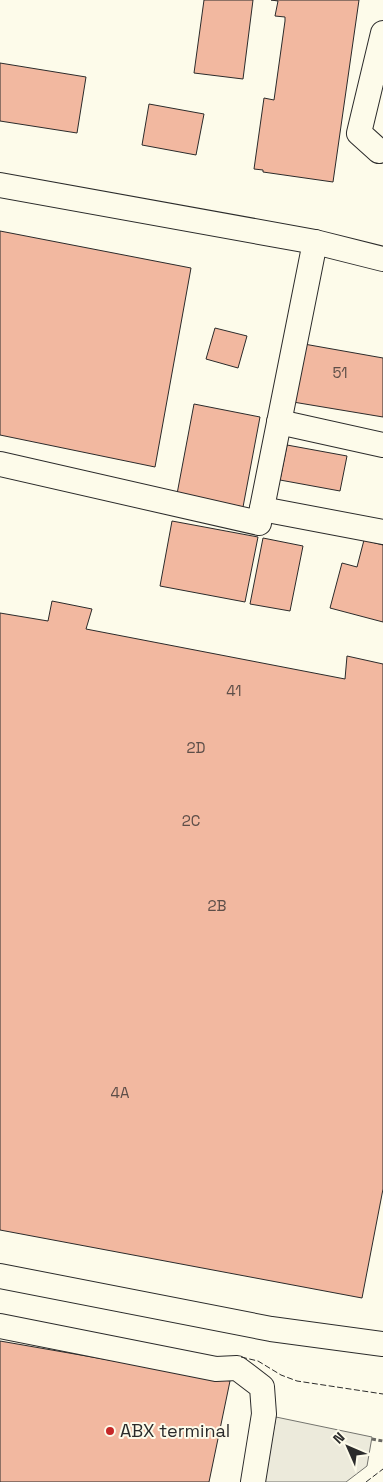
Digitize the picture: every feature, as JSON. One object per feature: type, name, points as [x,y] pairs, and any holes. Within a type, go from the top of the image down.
[{"type":"lane","points":[[379,151],[359,133],[383,33]]},
{"type":"lane","points":[[0,186],[315,242],[383,259]]},
{"type":"lane","points":[[0,464],[259,522],[315,242]]},
{"type":"lane","points":[[279,422],[383,445]]},
{"type":"lane","points":[[262,510],[383,532]]},
{"type":"lane","points":[[0,1276],[271,1329],[383,1344]]},
{"type":"lane","points":[[0,1326],[216,1369],[237,1368],[262,1387],[264,1414],[253,1482]]},
{"type":"path","points":[[372,1439],[383,1441]]},
{"type":"shaded area","points":[[276,1417],[372,1437],[367,1466],[346,1482],[264,1482]]},
{"type":"building","points":[[204,0],[253,0],[243,79],[194,73]]},
{"type":"building","points":[[271,0],[359,0],[333,182],[254,169],[264,98],[274,100],[285,21],[285,17],[275,16],[278,1]]},
{"type":"building","points":[[0,63],[86,77],[77,133],[0,121]]},
{"type":"building","points":[[149,104],[204,114],[196,155],[142,145]]},
{"type":"building","points":[[0,231],[191,268],[155,467],[0,435]]},
{"type":"building","points":[[215,328],[247,336],[238,368],[206,359]]},
{"type":"building","points":[[304,344],[383,358],[383,417],[293,402]]},
{"type":"building","points":[[194,404],[260,417],[243,507],[177,494]]},
{"type":"building","points":[[287,445],[347,456],[340,491],[280,480]]},
{"type":"building","points":[[172,521],[258,537],[245,602],[160,586]]},
{"type":"building","points":[[263,538],[303,546],[290,611],[250,604]]},
{"type":"building","points":[[364,540],[383,545],[383,622],[330,608],[342,563],[357,567]]},
{"type":"building","points":[[52,601],[92,609],[86,629],[345,679],[347,656],[383,664],[383,1189],[362,1298],[0,1230],[0,613],[48,621]]},
{"type":"building","name":"ABX terminal","points":[[0,1341],[230,1381],[209,1482],[0,1482]]},
{"type":"fence","points":[[241,1357],[258,1361],[281,1375],[297,1381],[383,1394]]},
{"type":"fence","points":[[366,1482],[383,1469]]},
{"type":"place","name":"ABX terminal","points":[[110,1431]]}]
